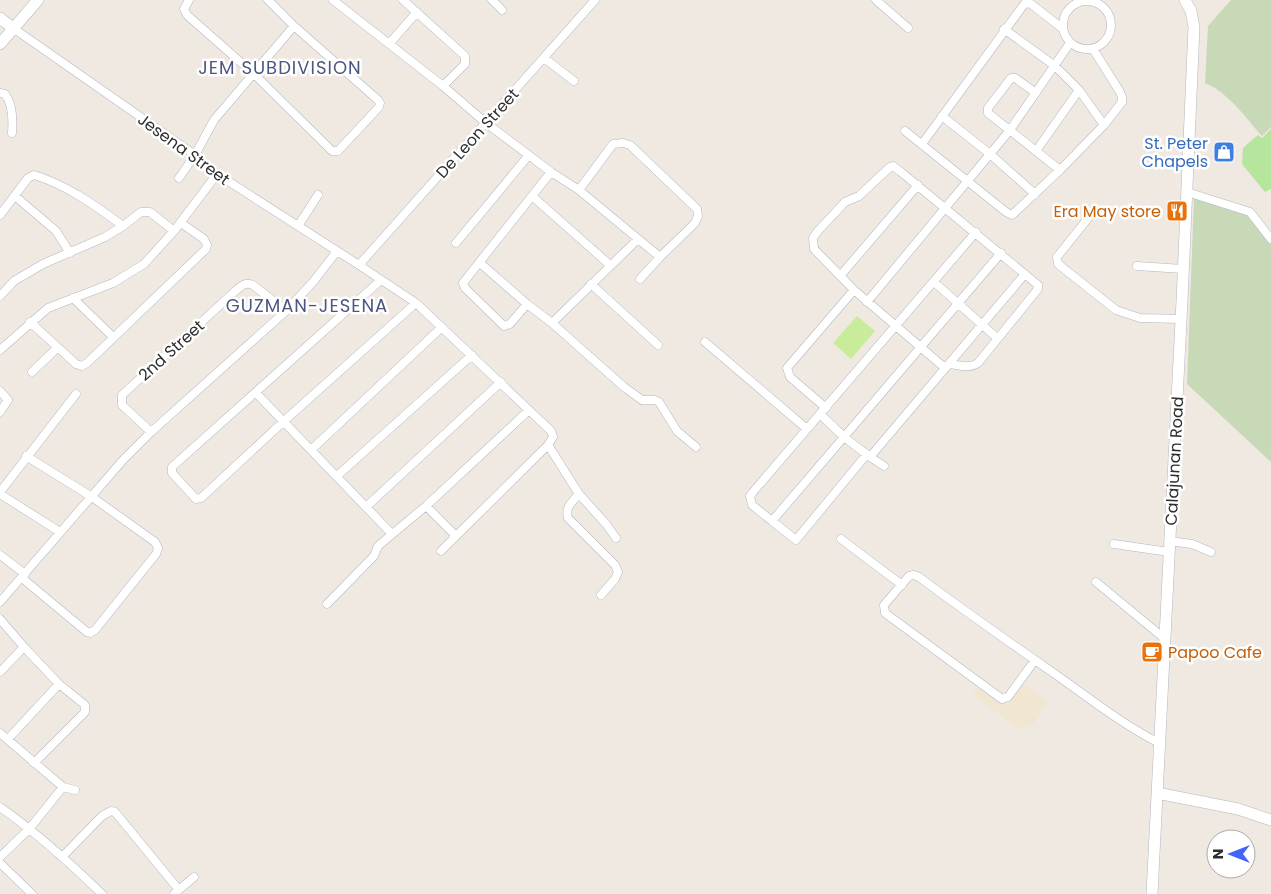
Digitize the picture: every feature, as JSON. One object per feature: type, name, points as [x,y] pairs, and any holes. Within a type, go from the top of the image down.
[{"type":"main road","points":[[0,44],[38,0]]},
{"type":"main road","name":"Calajunan Road","points":[[1152,894],[1187,192],[1194,27],[1190,2]]},
{"type":"main road","points":[[0,18],[13,28]]},
{"type":"main road","points":[[1157,793],[1238,809],[1271,820]]},
{"type":"street","points":[[188,0],[184,9],[187,15],[254,74],[335,152],[380,104],[378,100],[294,26],[268,0]]},
{"type":"street","points":[[333,0],[443,86],[486,123],[551,172],[579,190],[660,257]]},
{"type":"street","points":[[403,0],[466,58],[465,64],[443,86]]},
{"type":"street","points":[[492,0],[502,10]]},
{"type":"street","name":"De Leon Street","points":[[359,265],[594,0]]},
{"type":"street","points":[[876,0],[908,28]]},
{"type":"street","points":[[1104,7],[1109,0]]},
{"type":"street","points":[[1089,1],[1104,7],[1109,14],[1112,29],[1105,42],[1093,50],[1077,48],[1070,44],[1063,29],[1063,20],[1066,12],[1080,2],[1089,1]]},
{"type":"street","points":[[922,144],[1024,4],[1028,2],[1063,29]]},
{"type":"street","points":[[390,44],[417,12]]},
{"type":"street","points":[[179,178],[195,155],[214,120],[294,26]]},
{"type":"street","name":"Jesena Street","points":[[13,28],[195,155],[217,174],[416,303],[551,431],[552,439],[548,445]]},
{"type":"street","points":[[1004,29],[1055,66],[1079,90],[1104,126]]},
{"type":"street","points":[[867,302],[1010,130],[1070,44]]},
{"type":"street","points":[[905,131],[1012,215],[1104,126],[1118,108],[1122,97],[1093,50]]},
{"type":"street","points":[[544,58],[574,81]]},
{"type":"street","points":[[1036,93],[1015,78],[1011,78],[988,108],[988,113],[1060,170]]},
{"type":"street","points":[[1036,151],[1079,90]]},
{"type":"street","points":[[0,93],[5,94],[9,99],[12,133]]},
{"type":"street","points":[[942,116],[990,154],[1035,194]]},
{"type":"street","points":[[579,190],[613,144],[623,143],[630,146],[697,208],[698,216],[695,223],[640,279]]},
{"type":"street","points":[[456,243],[529,155]]},
{"type":"street","points":[[890,167],[897,168],[918,186],[1038,284],[1038,289],[974,365],[966,367],[947,366],[921,348],[854,290],[814,248],[813,238],[817,232],[845,202],[859,196],[890,167]]},
{"type":"street","points":[[527,304],[510,324],[504,326],[463,285],[464,280],[480,263],[551,172]]},
{"type":"street","points":[[0,350],[48,308],[113,283],[144,264],[181,223],[217,174]]},
{"type":"street","points":[[0,215],[28,178],[34,175],[88,201],[123,226]]},
{"type":"street","points":[[840,276],[918,186]]},
{"type":"street","points":[[1187,192],[1250,212],[1271,239]]},
{"type":"street","points":[[298,226],[318,195]]},
{"type":"street","points":[[15,196],[56,231],[70,252]]},
{"type":"street","points":[[532,196],[610,265]]},
{"type":"street","points":[[0,296],[14,281],[43,264],[105,238],[141,212],[150,212],[174,231]]},
{"type":"street","points":[[1090,218],[1057,257],[1058,264],[1116,310],[1140,318],[1181,319]]},
{"type":"street","points":[[30,322],[76,364],[82,366],[87,363],[206,249],[207,245],[204,239],[181,223]]},
{"type":"street","points":[[976,232],[750,496],[752,505],[796,540],[1025,274]]},
{"type":"street","points":[[552,323],[638,239]]},
{"type":"street","points":[[0,602],[123,460],[151,432],[286,311],[313,282],[337,251]]},
{"type":"street","points":[[772,521],[1001,253]]},
{"type":"street","points":[[480,263],[552,323],[624,387],[639,398],[659,402],[677,431],[696,447]]},
{"type":"street","points":[[1137,266],[1183,268]]},
{"type":"street","points":[[381,280],[172,466],[172,473],[196,499],[202,498],[284,421],[416,303]]},
{"type":"street","points":[[934,282],[997,338]]},
{"type":"street","name":"2nd Street","points":[[151,432],[122,405],[122,395],[232,294],[245,283],[248,283],[286,311]]},
{"type":"street","points":[[592,284],[658,345]]},
{"type":"street","points":[[826,408],[790,377],[787,368],[854,290]]},
{"type":"street","points":[[73,298],[112,338]]},
{"type":"street","points":[[311,450],[442,327]]},
{"type":"street","points":[[705,342],[807,429]]},
{"type":"street","points":[[32,372],[57,348]]},
{"type":"street","points":[[337,476],[472,355]]},
{"type":"street","points":[[366,507],[501,382]]},
{"type":"street","points":[[0,390],[8,400],[0,412]]},
{"type":"street","points":[[256,393],[392,534]]},
{"type":"street","points":[[60,532],[0,493],[26,456],[76,394]]},
{"type":"street","points":[[327,604],[374,556],[378,546],[426,506],[528,411]]},
{"type":"street","points":[[820,414],[844,437],[884,466]]},
{"type":"street","points":[[441,551],[548,445],[578,494],[606,524],[616,538]]},
{"type":"street","points":[[0,555],[90,633],[95,630],[156,554],[158,548],[155,542],[92,497],[26,456]]},
{"type":"street","points":[[578,494],[568,507],[566,512],[568,518],[615,565],[618,572],[615,579],[601,595]]},
{"type":"street","points":[[426,506],[456,536]]},
{"type":"street","points":[[841,539],[902,585]]},
{"type":"street","points":[[1114,544],[1169,546],[1192,544],[1211,552]]},
{"type":"street","points":[[1035,660],[1008,696],[1002,698],[885,613],[884,605],[910,576],[919,577],[982,624],[1035,660],[1134,730],[1159,743]]},
{"type":"street","points":[[1096,582],[1164,639]]},
{"type":"street","points":[[0,619],[59,684],[84,703],[85,712],[34,763]]},
{"type":"street","points":[[0,672],[24,647]]},
{"type":"street","points":[[8,739],[59,684]]},
{"type":"street","points":[[0,733],[63,787],[75,790]]},
{"type":"street","points":[[0,857],[30,828],[63,787]]},
{"type":"street","points":[[0,807],[30,828],[63,856],[102,894]]},
{"type":"street","points":[[63,856],[102,816],[111,811],[115,812],[176,892],[194,877]]},
{"type":"street","points":[[0,862],[32,894]]},
{"type":"shaded area","points":[[1024,684],[1048,702],[1033,724],[1017,728],[973,695],[981,685],[1008,704]]},
{"type":"green space","points":[[1231,0],[1271,0],[1271,127],[1262,136],[1229,99],[1214,87],[1205,83],[1208,26]]},
{"type":"green space","points":[[1271,129],[1271,189],[1265,192],[1242,164],[1243,148],[1258,135],[1262,138]]},
{"type":"green space","points":[[1194,198],[1249,216],[1271,244],[1271,462],[1187,384]]},
{"type":"green space","points":[[857,316],[875,331],[851,359],[833,343]]},
{"type":"place","name":"St. Peter Chapels","points":[[1224,152]]},
{"type":"place","name":"Era May store","points":[[1177,211]]},
{"type":"place","name":"Papoo Cafe","points":[[1152,652]]},
{"type":"district","name":"JEM SUBDIVISION","points":[[280,68]]},
{"type":"district","name":"GUZMAN-JESENA","points":[[307,306]]}]
